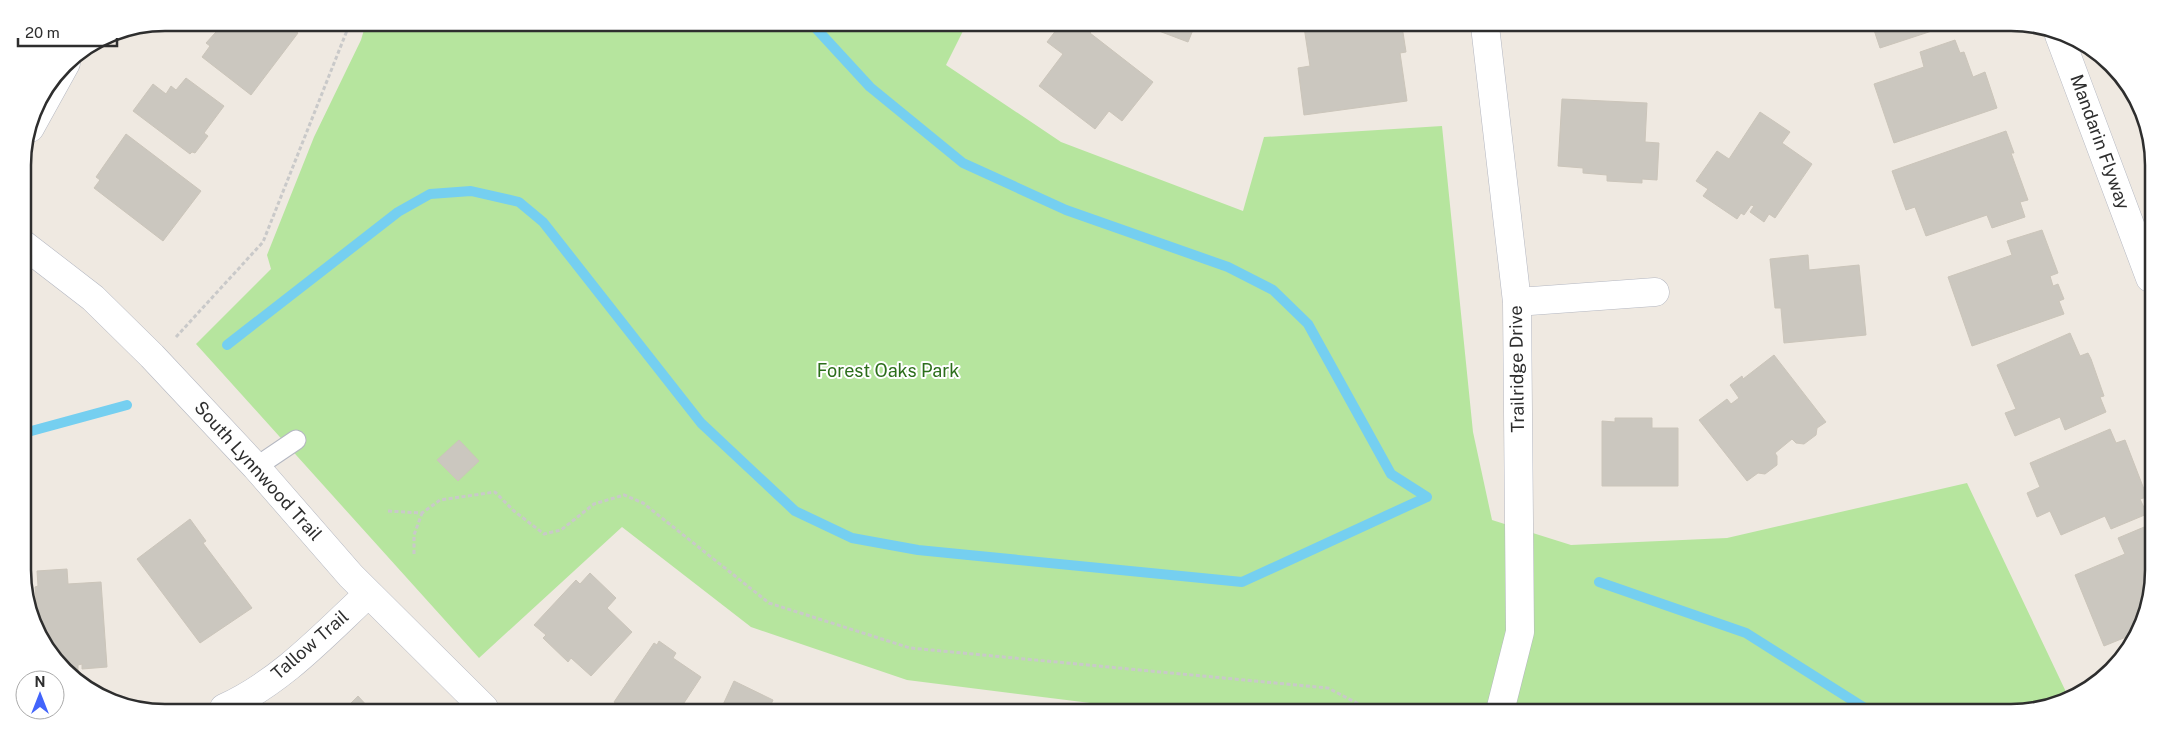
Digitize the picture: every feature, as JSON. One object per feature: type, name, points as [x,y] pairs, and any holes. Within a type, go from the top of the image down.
[{"type":"street","name":"Trailridge Drive","points":[[1486,31],[1517,302],[1520,632],[1502,703]]},
{"type":"street","name":"Mandarin Flyway","points":[[2062,41],[2145,264]]},
{"type":"street","name":"South Lynnwood Trail","points":[[32,251],[93,298],[165,369],[256,467],[368,594],[480,704]]},
{"type":"street","points":[[1517,302],[1655,292]]},
{"type":"street","name":"Tallow Trail","points":[[233,704],[246,698],[303,657],[368,594]]},
{"type":"lane","points":[[256,467],[296,440]]},
{"type":"path","points":[[185,329],[263,242],[346,32]]},
{"type":"path","points":[[414,554],[414,535],[422,513],[440,500],[495,492],[514,511],[544,534],[561,530],[594,504],[624,495],[643,503],[769,603],[910,648],[1328,688],[1357,703]]},
{"type":"path","points":[[388,511],[422,513]]},
{"type":"green space","name":"Forest Oaks Park","points":[[363,32],[963,32],[946,65],[1061,142],[1243,211],[1264,137],[1442,126],[1473,432],[1492,520],[1571,545],[1727,538],[1967,483],[2066,692],[2028,703],[1095,703],[907,680],[751,627],[622,527],[479,658],[196,344],[271,269],[267,255],[314,137]]},
{"type":"building","points":[[1091,31],[1090,33],[1153,82],[1122,121],[1109,111],[1095,129],[1039,86],[1063,54],[1047,42],[1055,32]]},
{"type":"building","points":[[1160,31],[1192,31],[1188,42]]},
{"type":"building","points":[[1305,31],[1403,31],[1406,52],[1400,53],[1407,101],[1304,115],[1298,68],[1310,66]]},
{"type":"building","points":[[1874,31],[1932,31],[1880,48]]},
{"type":"building","points":[[216,32],[298,33],[251,95],[202,57],[210,46],[206,43]]},
{"type":"building","points":[[1955,40],[1960,53],[1964,52],[1973,77],[1985,72],[1997,108],[1894,143],[1874,84],[1924,67],[1920,52]]},
{"type":"building","points":[[186,78],[224,106],[204,133],[208,136],[195,153],[192,152],[190,154],[133,111],[153,84],[166,94],[171,86],[176,90]]},
{"type":"building","points":[[1562,99],[1647,103],[1645,142],[1659,143],[1657,180],[1642,179],[1642,183],[1607,181],[1607,175],[1583,173],[1583,168],[1558,166]]},
{"type":"building","points":[[1760,112],[1790,132],[1782,143],[1812,164],[1775,218],[1769,214],[1764,222],[1750,212],[1754,206],[1751,205],[1744,215],[1741,213],[1737,219],[1703,196],[1708,189],[1696,181],[1717,151],[1729,159]]},
{"type":"building","points":[[2006,131],[2014,153],[2011,153],[2028,200],[2020,202],[2025,217],[1992,228],[1987,215],[1926,236],[1915,207],[1906,210],[1892,171]]},
{"type":"building","points":[[126,134],[201,191],[163,241],[94,188],[100,180],[96,177]]},
{"type":"building","points":[[2042,230],[2058,273],[2050,276],[2053,286],[2058,284],[2064,299],[2059,301],[2064,314],[1972,346],[1948,277],[2012,255],[2007,241]]},
{"type":"building","points":[[1808,255],[1809,270],[1859,265],[1866,335],[1784,343],[1781,308],[1775,308],[1770,259]]},
{"type":"building","points":[[2070,333],[2080,356],[2088,353],[2091,359],[2104,396],[2100,397],[2106,412],[2065,430],[2060,417],[2015,436],[2005,413],[2016,409],[1997,365]]},
{"type":"building","points":[[1774,355],[1826,422],[1817,428],[1816,435],[1804,444],[1796,443],[1792,439],[1775,453],[1777,465],[1765,474],[1758,473],[1747,481],[1699,420],[1727,399],[1731,404],[1739,398],[1730,385],[1742,376],[1743,379]]},
{"type":"building","points":[[1615,418],[1652,418],[1652,428],[1678,428],[1678,486],[1602,486],[1602,421],[1615,422]]},
{"type":"building","points":[[2110,429],[2116,443],[2125,440],[2145,492],[2145,498],[2140,499],[2145,510],[2145,515],[2111,529],[2105,516],[2061,535],[2050,511],[2037,517],[2027,493],[2040,487],[2030,463]]},
{"type":"building","points":[[459,440],[479,461],[458,481],[437,460]]},
{"type":"building","points":[[190,519],[206,541],[203,543],[252,608],[200,643],[137,559]]},
{"type":"building","points":[[2145,527],[2144,587],[2135,621],[2126,637],[2104,646],[2075,575],[2125,554],[2118,538]]},
{"type":"building","points":[[67,569],[68,584],[101,582],[107,667],[82,669],[82,664],[78,665],[78,671],[54,644],[45,629],[37,606],[35,587],[38,586],[37,571]]},
{"type":"building","points":[[590,573],[616,598],[607,608],[632,632],[591,676],[571,658],[568,662],[543,638],[546,635],[534,625],[576,580],[580,584]]},
{"type":"building","points":[[659,641],[676,653],[673,658],[701,677],[683,704],[617,704],[614,702],[654,643],[657,645]]},
{"type":"building","points":[[734,681],[773,700],[771,704],[723,704]]},
{"type":"building","points":[[358,696],[365,704],[350,704]]},
{"type":"waterway","points":[[819,32],[870,87],[963,163],[1066,210],[1228,267],[1273,290],[1308,324],[1391,474],[1427,497]]},
{"type":"waterway","points":[[227,345],[398,212],[430,194],[471,191],[519,202],[543,222],[701,423],[795,511],[852,538],[918,550],[1242,582],[1427,497]]},
{"type":"waterway","points":[[31,431],[127,405]]},
{"type":"waterway","points":[[1599,582],[1746,633],[1857,703]]}]
